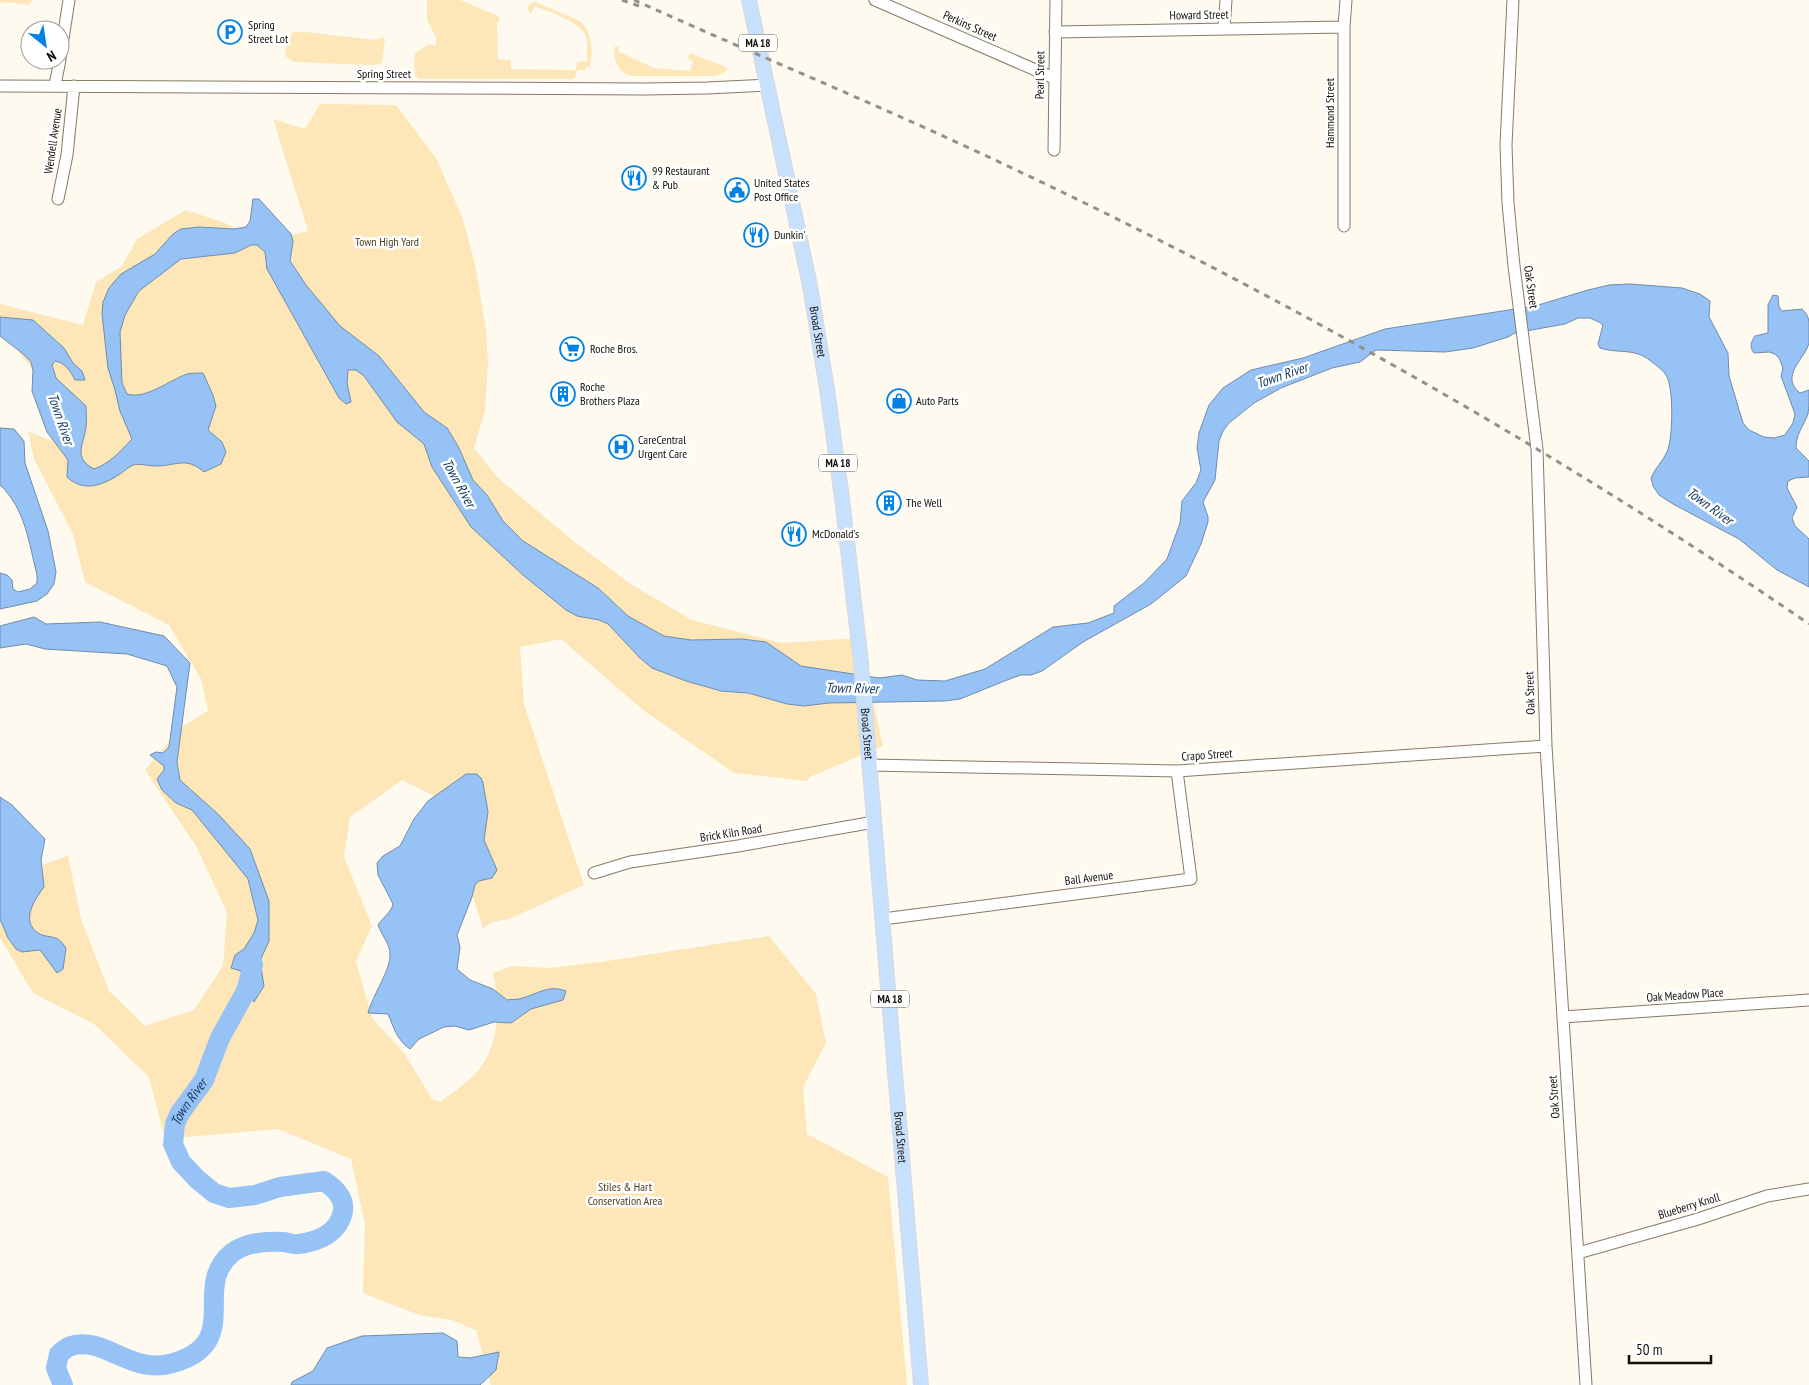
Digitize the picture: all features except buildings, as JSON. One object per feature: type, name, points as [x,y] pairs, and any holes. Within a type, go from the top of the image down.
[{"type":"main road","name":"Broad Street","points":[[749,0],[801,237],[824,363],[837,460],[861,663],[921,1385]]},
{"type":"street","points":[[66,20],[69,0]]},
{"type":"street","name":"Perkins Street","points":[[875,0],[1054,78]]},
{"type":"street","name":"Pearl Street","points":[[1054,150],[1056,0]]},
{"type":"street","points":[[1224,28],[1226,0]]},
{"type":"street","name":"Hammond Street","points":[[1344,226],[1344,27],[1346,0]]},
{"type":"street","name":"Oak Street","points":[[1513,0],[1506,145],[1508,203],[1537,449],[1546,746],[1586,1385]]},
{"type":"street","name":"Howard Street","points":[[1055,32],[1344,27]]},
{"type":"street","points":[[56,85],[58,70]]},
{"type":"street","name":"Spring Street","points":[[0,86],[654,89],[768,85]]},
{"type":"street","name":"Wendell Avenue","points":[[58,199],[67,155],[74,86]]},
{"type":"street","name":"Crapo Street","points":[[869,765],[1177,771],[1546,746]]},
{"type":"street","name":"Ball Avenue","points":[[883,919],[1192,879],[1177,771]]},
{"type":"street","name":"Brick Kiln Road","points":[[594,874],[630,862],[762,843],[874,822]]},
{"type":"street","name":"Oak Meadow Place","points":[[1563,1016],[1809,1000]]},
{"type":"street","name":"Blueberry Knoll","points":[[1578,1253],[1698,1219],[1767,1196],[1809,1189]]},
{"type":"green space","points":[[0,0],[32,0],[29,5],[0,3]]},
{"type":"green space","points":[[427,0],[460,0],[498,16],[500,21],[497,21],[498,59],[511,60],[511,69],[576,70],[577,62],[587,61],[587,40],[583,31],[572,22],[535,6],[531,14],[527,9],[530,3],[535,2],[578,20],[583,24],[591,41],[592,55],[590,68],[586,67],[585,70],[577,70],[576,76],[573,79],[420,79],[415,76],[415,53],[428,45],[436,45],[436,38],[427,19]]},
{"type":"green space","points":[[293,32],[376,40],[382,37],[385,39],[382,62],[377,65],[369,65],[294,62],[285,56],[287,41]]},
{"type":"green space","points":[[615,46],[619,47],[619,52],[654,68],[690,71],[693,62],[688,58],[690,53],[726,67],[727,70],[722,74],[713,76],[632,76],[623,72],[617,65]]},
{"type":"green space","name":"Stiles & Hart Conservation Area","points":[[320,104],[396,105],[436,158],[462,217],[475,264],[486,330],[488,361],[485,410],[474,448],[498,478],[577,544],[632,585],[692,620],[781,643],[860,638],[883,746],[810,777],[807,781],[734,773],[643,710],[561,639],[520,647],[524,704],[584,885],[509,919],[492,922],[483,928],[462,861],[453,805],[402,780],[350,817],[344,857],[372,926],[356,961],[372,1018],[405,1054],[432,1099],[440,1102],[476,1073],[490,1051],[494,1039],[497,1012],[493,973],[512,966],[550,968],[769,936],[816,994],[826,1043],[803,1087],[807,1134],[888,1177],[907,1385],[491,1385],[476,1330],[452,1320],[419,1315],[363,1293],[365,1224],[351,1159],[278,1129],[165,1139],[149,1077],[94,1024],[33,993],[0,938],[0,894],[29,904],[42,865],[68,856],[81,919],[109,991],[145,1026],[194,1010],[223,966],[227,912],[196,846],[145,770],[181,727],[208,711],[201,679],[169,625],[85,582],[73,534],[34,459],[28,431],[54,442],[48,390],[0,327],[0,304],[83,325],[96,282],[122,266],[137,239],[186,210],[225,223],[263,243],[308,231],[273,119],[305,129]]},
{"type":"water","points":[[253,199],[259,199],[291,234],[293,241],[290,261],[306,285],[340,326],[379,356],[424,412],[447,428],[458,446],[473,480],[487,495],[503,521],[523,541],[598,588],[628,616],[664,636],[691,640],[742,639],[766,642],[801,666],[879,678],[902,675],[917,680],[945,681],[985,669],[1053,627],[1088,623],[1114,613],[1114,606],[1144,583],[1167,559],[1180,523],[1182,501],[1196,483],[1201,470],[1197,448],[1199,433],[1209,405],[1223,388],[1251,370],[1303,358],[1385,329],[1535,306],[1609,285],[1630,284],[1682,288],[1700,294],[1710,301],[1709,317],[1728,353],[1729,376],[1743,423],[1749,430],[1764,437],[1774,438],[1785,435],[1793,423],[1795,414],[1781,376],[1783,368],[1779,358],[1769,352],[1754,353],[1751,349],[1752,342],[1755,336],[1768,333],[1768,305],[1773,295],[1778,296],[1779,307],[1782,311],[1802,309],[1807,315],[1809,321],[1809,343],[1795,368],[1792,380],[1794,387],[1800,393],[1809,390],[1808,414],[1798,435],[1796,448],[1809,461],[1809,477],[1795,478],[1788,481],[1787,488],[1797,507],[1792,518],[1795,526],[1809,539],[1809,587],[1777,570],[1739,539],[1659,495],[1653,486],[1651,478],[1667,452],[1669,445],[1672,413],[1669,381],[1662,370],[1645,357],[1629,352],[1600,348],[1598,344],[1603,325],[1590,318],[1578,318],[1565,324],[1515,333],[1473,348],[1445,352],[1376,350],[1360,362],[1332,368],[1281,388],[1254,403],[1229,423],[1219,441],[1215,480],[1203,502],[1208,522],[1201,544],[1186,576],[1151,604],[1083,642],[1042,671],[1012,678],[960,699],[945,701],[829,703],[804,706],[787,704],[748,693],[721,691],[686,681],[652,668],[608,624],[599,620],[577,616],[566,610],[523,575],[471,527],[432,467],[424,444],[397,422],[364,376],[356,370],[348,370],[347,383],[351,402],[346,404],[339,398],[267,269],[265,252],[257,245],[251,245],[235,253],[181,259],[139,291],[125,315],[120,332],[122,383],[127,394],[142,394],[187,374],[203,373],[216,406],[208,430],[222,442],[226,452],[221,464],[204,472],[192,464],[186,463],[163,466],[135,464],[107,481],[94,486],[80,485],[67,477],[68,460],[47,432],[32,391],[33,371],[31,362],[0,336],[0,317],[33,320],[64,348],[73,363],[82,371],[85,380],[75,380],[62,364],[55,361],[52,365],[56,378],[86,406],[86,424],[81,455],[83,460],[94,469],[99,467],[115,457],[132,439],[120,411],[108,368],[102,314],[103,302],[109,288],[121,274],[155,254],[173,234],[181,229],[199,227],[234,229],[246,227],[250,221]]},
{"type":"water","points":[[0,428],[14,429],[24,441],[25,463],[48,531],[56,572],[54,584],[47,594],[37,601],[0,609],[0,573],[7,575],[12,580],[13,589],[18,592],[30,589],[37,583],[37,575],[21,515],[0,485]]},
{"type":"water","points":[[34,617],[46,624],[100,622],[164,636],[190,663],[177,762],[180,780],[219,815],[250,849],[269,901],[269,941],[260,961],[264,986],[254,1002],[246,991],[241,971],[231,968],[235,955],[244,949],[254,933],[258,920],[248,879],[192,810],[176,803],[162,790],[157,779],[164,770],[164,766],[150,755],[156,752],[163,753],[169,747],[177,687],[167,666],[127,654],[45,649],[26,644],[0,648],[0,626]]},
{"type":"water","points":[[466,774],[477,774],[483,783],[488,812],[484,840],[497,870],[492,878],[479,881],[475,885],[457,935],[460,947],[457,969],[470,980],[493,989],[507,1000],[519,999],[548,989],[566,991],[563,1000],[531,1009],[511,1023],[494,1022],[469,1030],[455,1026],[444,1027],[419,1039],[410,1049],[399,1038],[388,1014],[368,1013],[390,960],[389,947],[378,925],[391,910],[393,904],[378,875],[377,863],[383,856],[400,846],[414,819],[428,801]]},
{"type":"water","points":[[0,797],[12,805],[45,839],[41,860],[44,887],[33,904],[30,922],[38,933],[58,939],[66,948],[63,969],[57,973],[40,950],[22,952],[16,949],[8,938],[0,919]]},
{"type":"water","points":[[443,1333],[457,1341],[458,1357],[470,1358],[499,1352],[496,1370],[480,1385],[291,1385],[292,1382],[313,1371],[327,1348],[362,1336]]},
{"type":"waterway","name":"Town River","points":[[63,1385],[56,1368],[59,1354],[71,1346],[83,1344],[95,1346],[131,1360],[158,1366],[173,1363],[194,1354],[207,1342],[212,1328],[215,1282],[220,1267],[232,1253],[243,1246],[256,1243],[285,1242],[296,1244],[313,1241],[332,1231],[341,1219],[343,1211],[341,1197],[324,1181],[280,1187],[255,1195],[229,1198],[214,1193],[181,1162],[173,1144],[175,1124],[180,1113],[204,1080],[220,1038],[246,991],[253,965]]},
{"type":"railway","points":[[622,0],[639,6]]},
{"type":"railway","points":[[634,0],[995,160],[1101,211],[1309,319],[1513,434],[1712,559],[1809,624]]},
{"type":"place","name":"Spring Street Lot","points":[[230,32]]},
{"type":"place","name":"99 Restaurant & Pub","points":[[634,178]]},
{"type":"place","name":"United States Post Office","points":[[737,190]]},
{"type":"place","name":"Dunkin'","points":[[756,235]]},
{"type":"place","name":"Roche Bros.","points":[[572,349]]},
{"type":"place","name":"Roche Brothers Plaza","points":[[563,394]]},
{"type":"place","name":"Auto Parts","points":[[899,401]]},
{"type":"place","name":"CareCentral Urgent Care","points":[[621,447]]},
{"type":"place","name":"The Well","points":[[889,503]]},
{"type":"place","name":"McDonald's","points":[[794,534]]},
{"type":"park label","name":"Town High Yard","points":[[387,242]]}]
